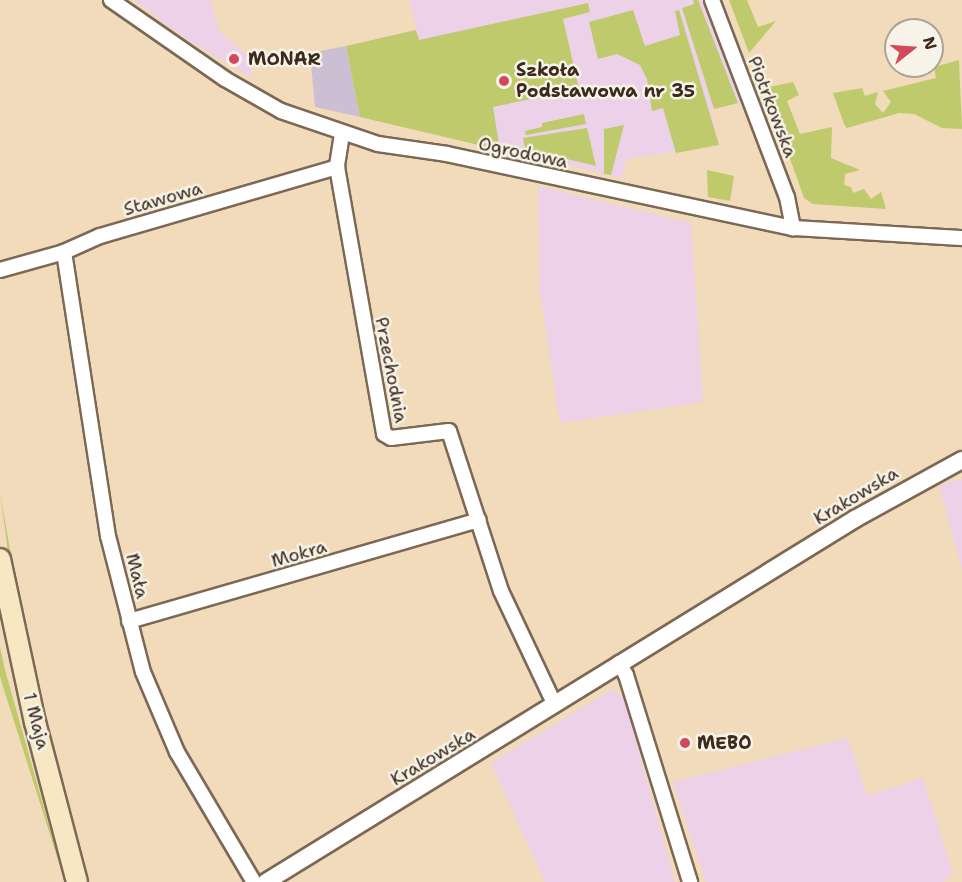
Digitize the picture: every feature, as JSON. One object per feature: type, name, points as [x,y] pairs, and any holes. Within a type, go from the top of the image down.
[{"type":"main road","name":"1 Maja","points":[[0,559],[35,722],[77,882]]},
{"type":"street","name":"Ogrodowa","points":[[111,0],[225,79],[281,111],[342,134],[793,228],[962,238]]},
{"type":"street","name":"Piotrkowska","points":[[712,0],[787,197],[793,228]]},
{"type":"street","name":"Przechodnia","points":[[342,134],[338,167],[384,434],[391,438],[449,430],[501,591],[555,705]]},
{"type":"street","name":"Stawowa","points":[[0,270],[64,252],[100,236],[338,167]]},
{"type":"street","name":"Mała","points":[[64,252],[108,536],[129,621],[160,718],[254,882]]},
{"type":"street","name":"Krakowska","points":[[266,882],[855,519],[962,460]]},
{"type":"street","name":"Mokra","points":[[129,621],[479,520]]},
{"type":"street","points":[[619,663],[626,675],[690,882]]},
{"type":"shaded area","points":[[134,0],[211,0],[219,31],[249,56],[252,78],[186,39]]},
{"type":"shaded area","name":"Szkoła Podstawowa nr 35","points":[[410,0],[705,0],[744,101],[711,110],[719,145],[626,159],[622,178],[360,117],[346,46],[416,30]]},
{"type":"shaded area","points":[[346,46],[360,117],[315,107],[310,53]]},
{"type":"shaded area","points":[[538,186],[691,223],[703,402],[560,423],[540,291]]},
{"type":"shaded area","points":[[962,479],[962,570],[939,485]]},
{"type":"shaded area","points":[[613,689],[624,698],[675,882],[545,882],[491,763]]},
{"type":"shaded area","points":[[848,738],[867,796],[923,778],[953,874],[943,882],[706,882],[673,782]]},
{"type":"green space","points":[[693,0],[698,0],[738,103],[714,109],[682,8],[694,4]]},
{"type":"green space","points":[[729,0],[747,0],[758,27],[776,21],[749,53]]},
{"type":"green space","points":[[588,3],[590,12],[563,19],[579,89],[493,107],[500,150],[360,117],[346,46],[416,30],[419,40]]},
{"type":"green space","points":[[633,10],[645,46],[680,35],[675,11],[679,10],[719,145],[676,153],[663,108],[652,111],[647,79],[640,65],[617,54],[598,59],[589,22]]},
{"type":"green space","points":[[959,60],[962,129],[942,128],[914,114],[899,113],[847,128],[844,124],[833,93],[862,88],[865,96],[878,92],[875,104],[883,113],[891,102],[883,91],[944,78],[944,64]]},
{"type":"green space","points":[[793,82],[799,95],[787,101],[800,134],[832,127],[831,158],[860,170],[845,174],[844,185],[851,187],[853,193],[864,189],[871,199],[881,192],[886,209],[813,204],[804,198],[765,88]]},
{"type":"green space","points":[[584,114],[586,124],[526,135],[525,131],[542,127],[542,123]]},
{"type":"green space","points":[[624,125],[611,175],[604,174],[604,129]]},
{"type":"green space","points":[[587,128],[596,166],[525,149],[523,138]]},
{"type":"green space","points":[[707,170],[734,176],[730,201],[708,197]]},
{"type":"green space","points":[[0,492],[28,653],[87,878],[15,604]]},
{"type":"green space","points":[[0,647],[5,670],[65,882],[0,677]]},
{"type":"place","name":"MONAR","points":[[234,59]]},
{"type":"place","name":"Szkoła Podstawowa nr 35","points":[[504,81]]},
{"type":"place","name":"MEBO","points":[[685,743]]}]
